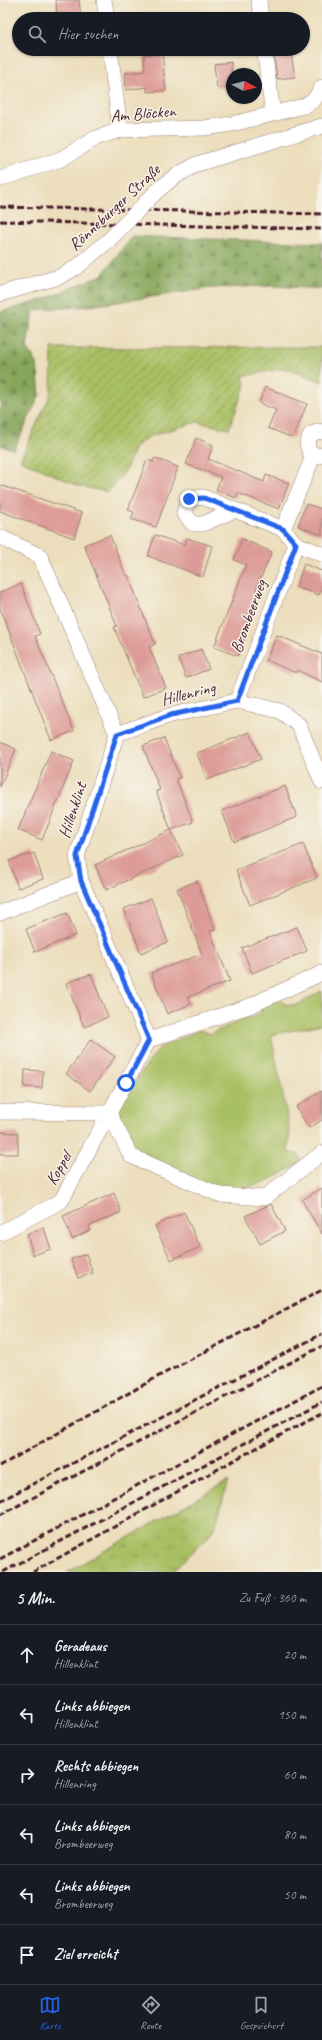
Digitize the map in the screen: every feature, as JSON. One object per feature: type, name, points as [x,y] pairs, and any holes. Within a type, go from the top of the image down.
[{"type":"street","points":[[104,0],[106,12]]},
{"type":"street","points":[[259,0],[260,12]]},
{"type":"street","points":[[111,56],[120,130]]},
{"type":"street","points":[[265,56],[273,114]]},
{"type":"street","name":"Am Blöcken","points":[[0,178],[61,159],[96,138],[120,130],[204,128],[232,124],[304,106],[314,100],[322,87]]},
{"type":"street","name":"Rönneburger Straße","points":[[0,294],[59,278],[77,267],[109,240],[156,192],[174,177],[197,164],[322,126]]},
{"type":"street","points":[[283,529],[318,455],[310,453],[307,444],[310,435],[319,431],[322,432]]},
{"type":"street","points":[[235,510],[283,529],[296,544],[322,554]]},
{"type":"street","points":[[0,537],[40,556],[117,734]]},
{"type":"street","name":"Brombeerweg","points":[[237,701],[296,544]]},
{"type":"street","name":"Hillenring","points":[[117,734],[171,715],[237,701],[280,711],[299,725],[322,782]]},
{"type":"street","name":"Hillenklint","points":[[117,734],[77,856],[81,881],[149,1040]]},
{"type":"street","points":[[0,913],[81,881]]},
{"type":"street","points":[[109,1113],[149,1040],[252,1005],[322,973]]},
{"type":"street","points":[[0,1112],[109,1113]]},
{"type":"street","points":[[109,1113],[131,1156],[220,1195],[264,1198],[322,1152]]},
{"type":"street","name":"Koppel","points":[[0,1233],[61,1201],[109,1113]]},
{"type":"green space","points":[[132,236],[322,243],[322,289],[271,286],[212,288],[90,306],[34,310],[27,347],[37,363],[40,394],[14,450],[0,445],[0,312],[42,300],[102,275]]},
{"type":"green space","points":[[322,347],[322,382],[286,368],[243,376],[245,386],[229,429],[197,422],[150,436],[135,447],[126,470],[108,492],[79,486],[20,460],[51,393],[52,348]]},
{"type":"green space","points":[[322,991],[322,1024],[271,1035],[290,1131],[288,1153],[298,1154],[302,1161],[283,1173],[250,1187],[227,1190],[216,1189],[195,1182],[175,1172],[136,1149],[127,1141],[113,1119],[118,1106],[160,1047],[200,1030],[210,1034],[235,1023],[238,1013],[245,1011],[248,1019],[260,1014],[263,1002],[276,998],[283,1003],[294,1005],[299,1004]]},
{"type":"green space","points":[[228,1481],[214,1531],[172,1572],[67,1572]]},
{"type":"building","points":[[56,0],[79,0],[80,12],[57,12]]},
{"type":"building","points":[[144,56],[162,56],[166,91],[147,92],[147,87],[126,90],[125,73],[145,71]]},
{"type":"building","points":[[274,56],[292,56],[295,77],[277,79]]},
{"type":"building","points":[[231,62],[231,68],[226,68],[226,87],[217,88],[214,64]]},
{"type":"building","points":[[265,387],[307,404],[293,438],[268,428],[276,410],[259,403]]},
{"type":"building","points":[[196,438],[213,445],[208,459],[264,482],[266,475],[289,483],[279,509],[238,493],[236,498],[216,490],[221,477],[186,464]]},
{"type":"building","points":[[155,458],[178,467],[156,527],[131,519],[134,512],[128,510],[147,460],[153,462]]},
{"type":"building","points":[[0,485],[82,513],[74,538],[0,511]]},
{"type":"building","points":[[306,504],[322,509],[322,535],[298,526]]},
{"type":"building","points":[[110,535],[126,576],[128,575],[155,644],[149,647],[166,688],[143,697],[114,627],[117,626],[84,545]]},
{"type":"building","points":[[155,535],[185,545],[187,538],[212,546],[203,577],[148,556]]},
{"type":"building","points":[[242,539],[272,552],[256,589],[259,590],[244,629],[247,630],[238,656],[214,647],[246,565],[234,560]]},
{"type":"building","points":[[304,564],[322,571],[322,587],[319,595],[296,587]]},
{"type":"building","points":[[21,584],[40,634],[35,636],[74,731],[51,740],[0,608],[0,592]]},
{"type":"building","points":[[277,635],[322,654],[322,682],[297,670],[296,673],[266,660]]},
{"type":"building","points":[[201,649],[209,669],[186,678],[178,658]]},
{"type":"building","points":[[250,732],[261,759],[207,780],[197,753]]},
{"type":"building","points":[[164,738],[180,778],[176,779],[193,822],[171,830],[156,791],[160,790],[143,746]]},
{"type":"building","points":[[0,742],[16,749],[0,787]]},
{"type":"building","points":[[51,751],[74,761],[42,840],[18,830]]},
{"type":"building","points":[[285,786],[297,817],[234,842],[222,811]]},
{"type":"building","points":[[171,830],[183,855],[106,890],[95,865]]},
{"type":"building","points":[[303,844],[317,878],[250,905],[236,870]]},
{"type":"building","points":[[34,853],[43,879],[18,888],[9,861]]},
{"type":"building","points":[[197,881],[215,930],[210,931],[230,981],[188,997],[191,1004],[167,1014],[151,973],[202,954],[177,889]]},
{"type":"building","points":[[151,898],[168,942],[141,953],[124,909]]},
{"type":"building","points":[[67,913],[76,935],[35,952],[26,929]]},
{"type":"building","points":[[297,927],[307,951],[252,973],[242,948]]},
{"type":"building","points":[[91,974],[108,1017],[84,1027],[66,983]]},
{"type":"building","points":[[91,1039],[115,1057],[90,1091],[66,1074]]},
{"type":"building","points":[[25,1070],[43,1071],[42,1088],[24,1087]]},
{"type":"building","points":[[322,1091],[322,1120],[309,1128],[296,1107]]},
{"type":"building","points":[[0,1132],[18,1133],[18,1154],[0,1154]]},
{"type":"building","points":[[322,1188],[322,1234],[302,1200]]},
{"type":"building","points":[[114,1193],[121,1212],[89,1226],[91,1230],[72,1239],[63,1216]]},
{"type":"building","points":[[271,1204],[285,1231],[260,1244],[245,1216]]},
{"type":"building","points":[[184,1212],[200,1247],[171,1260],[155,1226]]},
{"type":"building","points":[[44,1228],[51,1249],[33,1255],[27,1234]]},
{"type":"building","points":[[86,1254],[93,1273],[78,1278],[71,1259]]},
{"type":"railway","points":[[0,207],[322,214]]},
{"type":"railway","points":[[0,221],[322,229]]},
{"type":"railway","points":[[0,1466],[159,1376],[322,1290]]},
{"type":"railway","points":[[0,1501],[322,1334]]},
{"type":"railway","points":[[0,1515],[322,1346]]},
{"type":"railway","points":[[0,1559],[322,1386]]},
{"type":"railway","points":[[3,1572],[322,1402]]},
{"type":"railway","points":[[33,1572],[322,1413]]},
{"type":"route","points":[[126,1083],[149,1040],[81,881],[77,856],[117,734],[171,715],[237,701],[296,544],[283,529],[204,498],[189,499]]}]
